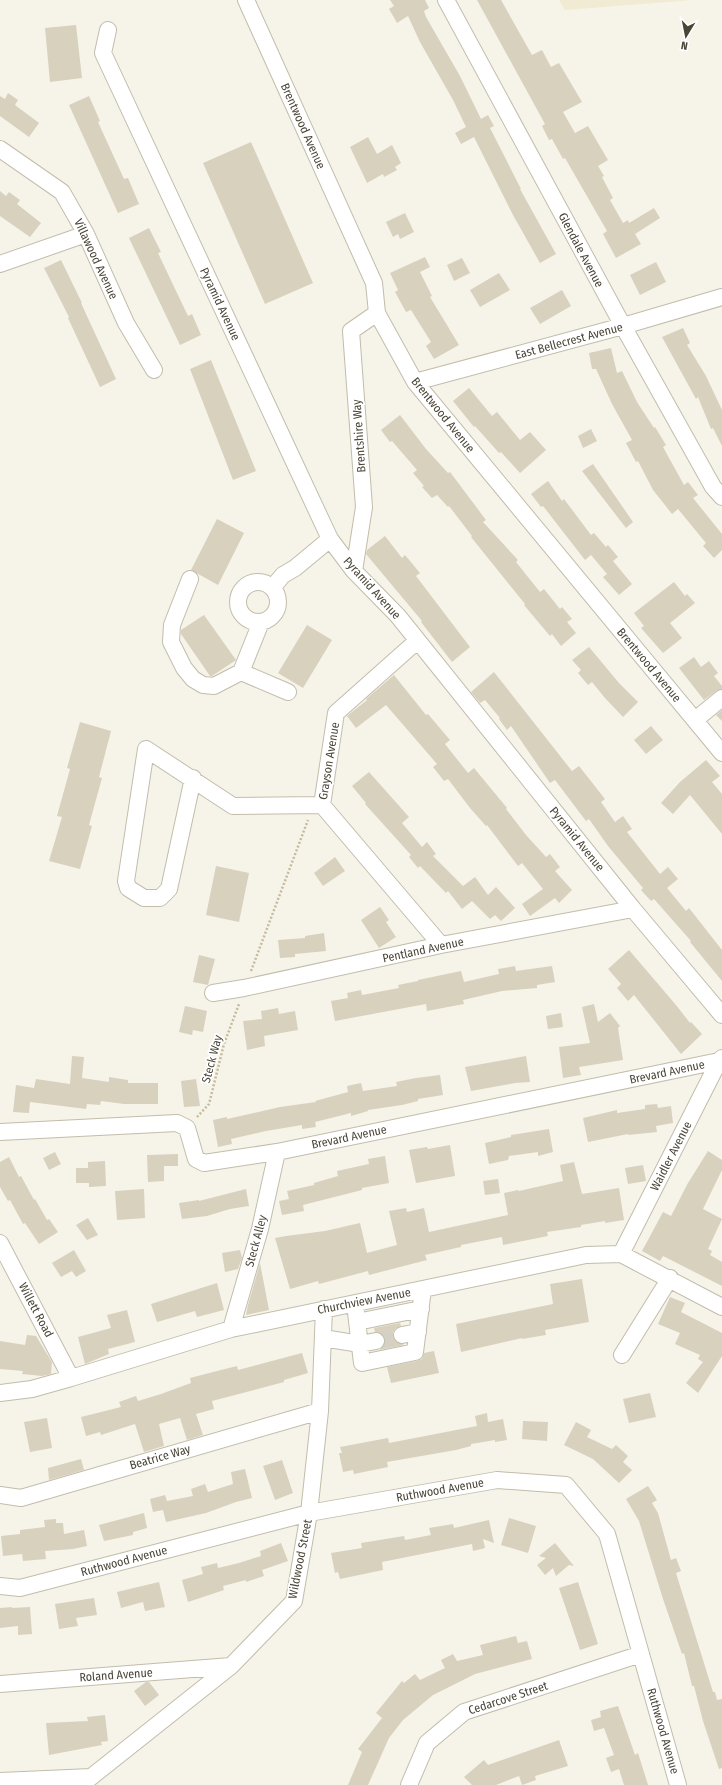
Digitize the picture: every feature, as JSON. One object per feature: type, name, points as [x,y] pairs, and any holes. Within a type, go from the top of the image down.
[{"type":"street","name":"Brentwood Avenue","points":[[246,0],[374,283],[377,313],[415,382],[722,753]]},
{"type":"street","name":"Glendale Avenue","points":[[446,0],[623,326],[713,487],[722,497]]},
{"type":"street","name":"Pyramid Avenue","points":[[108,30],[103,53],[330,539],[354,572],[398,616],[633,909],[722,1015]]},
{"type":"street","name":"Villawood Avenue","points":[[0,148],[62,192],[86,234],[126,323],[154,370]]},
{"type":"street","points":[[0,264],[86,234]]},
{"type":"street","name":"East Bellecrest Avenue","points":[[415,382],[623,326],[722,297]]},
{"type":"street","name":"Brentshire Way","points":[[354,572],[364,507],[351,330],[377,313]]},
{"type":"street","points":[[272,588],[283,575],[295,568],[330,539]]},
{"type":"street","points":[[190,579],[172,625],[171,642],[184,668],[193,679],[203,685],[214,686],[241,672],[261,622]]},
{"type":"street","points":[[261,582],[272,588],[276,593],[278,600],[277,609],[274,615],[267,621],[261,622],[254,622],[244,616],[240,610],[238,599],[244,588],[252,583],[261,582]]},
{"type":"street","name":"Grayson Avenue","points":[[417,641],[336,712],[318,805],[441,946]]},
{"type":"street","points":[[241,672],[288,692]]},
{"type":"street","points":[[695,720],[722,698]]},
{"type":"street","points":[[193,778],[169,889],[160,898],[144,898],[128,888],[126,881],[146,749],[193,778],[233,806],[318,805]]},
{"type":"street","name":"Pentland Avenue","points":[[213,993],[244,988],[441,946],[633,909]]},
{"type":"street","name":"Brevard Avenue","points":[[187,1128],[196,1160],[204,1163],[277,1152],[721,1060]]},
{"type":"street","name":"Waidler Avenue","points":[[620,1254],[721,1060]]},
{"type":"street","points":[[0,1132],[177,1123],[187,1128]]},
{"type":"street","name":"Steck Alley","points":[[231,1329],[260,1229],[277,1152]]},
{"type":"street","name":"Willett Road","points":[[0,1243],[71,1378]]},
{"type":"street","name":"Churchview Avenue","points":[[0,1393],[32,1389],[231,1329],[586,1255],[620,1254],[670,1278],[722,1307]]},
{"type":"street","points":[[622,1354],[670,1278]]},
{"type":"street","points":[[355,1304],[362,1363],[415,1352],[410,1334],[421,1309],[423,1289]]},
{"type":"street","name":"Wildwood Street","points":[[86,1781],[231,1666],[294,1601],[309,1513],[320,1411],[324,1309]]},
{"type":"street","points":[[357,1322],[421,1309]]},
{"type":"street","points":[[323,1338],[360,1344],[376,1341]]},
{"type":"street","name":"Beatrice Way","points":[[0,1495],[21,1498],[320,1411]]},
{"type":"street","name":"Ruthwood Avenue","points":[[0,1586],[20,1588],[309,1513],[497,1480],[566,1485],[607,1534],[678,1785]]},
{"type":"street","name":"Cedarcove Street","points":[[409,1785],[427,1743],[464,1712],[641,1654]]},
{"type":"street","name":"Roland Avenue","points":[[0,1684],[231,1666]]},
{"type":"street","points":[[0,1781],[86,1781]]},
{"type":"path","name":"Steck Way","points":[[187,1128],[209,1104],[224,1044],[244,988],[318,805]]},
{"type":"shaded area","points":[[559,0],[692,0],[565,10]]},
{"type":"building","points":[[390,0],[425,0],[429,8],[424,11],[426,17],[460,76],[481,119],[488,115],[494,126],[490,128],[520,189],[556,254],[540,263],[513,215],[474,137],[461,144],[455,133],[466,127],[453,100],[420,42],[408,16],[397,23],[389,9],[394,6]]},
{"type":"building","points":[[477,0],[501,0],[532,55],[542,50],[551,67],[559,63],[582,102],[563,112],[575,133],[588,126],[608,160],[598,166],[613,198],[610,200],[623,223],[628,220],[629,223],[654,208],[660,218],[635,234],[641,244],[616,258],[603,234],[607,231],[565,158],[563,159],[552,139],[549,140],[542,126],[545,124]]},
{"type":"building","points":[[76,25],[82,78],[50,82],[45,28]]},
{"type":"building","points":[[8,93],[18,100],[15,105],[39,123],[29,137],[0,116],[0,96],[5,99]]},
{"type":"building","points":[[89,96],[100,121],[98,122],[124,179],[128,178],[139,204],[118,213],[69,105]]},
{"type":"building","points":[[368,137],[377,154],[392,145],[401,163],[395,167],[397,170],[384,177],[383,174],[367,183],[350,147]]},
{"type":"building","points":[[251,142],[313,283],[265,304],[203,163]]},
{"type":"building","points":[[0,191],[6,196],[9,192],[20,200],[17,204],[41,223],[30,237],[0,216]]},
{"type":"building","points":[[405,213],[414,232],[400,239],[398,234],[393,237],[386,222]]},
{"type":"building","points":[[149,228],[161,252],[158,253],[188,316],[192,314],[201,335],[180,345],[129,238]]},
{"type":"building","points":[[425,257],[430,267],[420,272],[432,296],[430,297],[459,345],[434,359],[426,346],[431,342],[411,310],[406,312],[395,292],[398,290],[390,273]]},
{"type":"building","points":[[462,258],[470,273],[454,281],[447,265]]},
{"type":"building","points":[[61,260],[116,379],[100,387],[68,318],[69,317],[44,268]]},
{"type":"building","points":[[656,262],[666,282],[640,295],[630,275]]},
{"type":"building","points":[[499,273],[510,290],[480,307],[470,290]]},
{"type":"building","points":[[562,290],[571,306],[540,324],[530,308]]},
{"type":"building","points":[[683,328],[690,343],[687,345],[706,376],[722,410],[722,446],[713,428],[711,429],[698,397],[696,399],[662,337]]},
{"type":"building","points":[[611,348],[617,373],[622,371],[637,402],[666,445],[663,447],[684,485],[688,482],[698,495],[693,498],[722,534],[722,550],[714,558],[703,546],[706,543],[678,509],[672,514],[653,490],[638,461],[636,462],[626,443],[632,440],[612,404],[596,369],[592,369],[589,353]]},
{"type":"building","points":[[211,360],[256,471],[233,480],[190,369]]},
{"type":"building","points":[[469,388],[492,416],[497,412],[520,440],[530,432],[546,450],[520,473],[501,452],[499,453],[475,426],[474,427],[453,401]]},
{"type":"building","points":[[400,415],[426,449],[448,473],[450,472],[486,520],[483,522],[518,560],[516,562],[540,592],[544,589],[560,609],[562,607],[572,619],[567,622],[576,633],[561,646],[552,634],[550,636],[524,605],[525,604],[471,537],[472,536],[449,506],[448,507],[437,495],[432,498],[422,487],[424,486],[413,473],[417,470],[392,441],[390,442],[381,430]]},
{"type":"building","points":[[591,429],[597,441],[583,448],[578,436]]},
{"type":"building","points":[[593,464],[633,522],[626,528],[582,471]]},
{"type":"building","points":[[548,481],[562,501],[564,499],[591,535],[594,533],[606,547],[608,545],[618,557],[613,561],[632,584],[619,595],[603,577],[607,574],[591,555],[585,560],[543,506],[541,507],[531,494]]},
{"type":"building","points":[[217,519],[244,533],[218,585],[191,570]]},
{"type":"building","points":[[385,536],[402,558],[405,555],[420,573],[416,576],[470,647],[452,662],[421,622],[422,621],[366,554],[367,550]]},
{"type":"building","points":[[674,582],[685,596],[687,594],[695,603],[670,623],[682,638],[663,653],[641,628],[644,626],[634,613]]},
{"type":"building","points":[[204,615],[236,660],[212,676],[210,676],[181,634],[181,630]]},
{"type":"building","points":[[307,625],[332,640],[303,688],[278,673]]},
{"type":"building","points":[[589,647],[619,683],[638,702],[623,717],[592,682],[588,685],[578,673],[581,670],[572,660]]},
{"type":"building","points":[[694,657],[701,667],[709,661],[718,673],[714,676],[722,686],[722,689],[716,691],[704,700],[679,668]]},
{"type":"building","points":[[494,672],[572,771],[579,766],[605,799],[601,802],[615,822],[623,816],[632,829],[627,832],[660,874],[668,867],[678,879],[667,888],[686,911],[689,908],[722,950],[722,981],[690,942],[691,941],[654,899],[651,901],[641,890],[643,888],[608,846],[589,819],[586,821],[555,780],[550,783],[511,726],[507,730],[499,719],[500,718],[485,700],[480,703],[471,692]]},
{"type":"building","points":[[394,675],[426,715],[428,714],[450,740],[445,744],[468,773],[474,768],[507,808],[506,809],[526,835],[546,857],[550,854],[560,867],[555,871],[572,890],[559,903],[555,898],[530,916],[522,904],[543,889],[522,863],[518,866],[487,825],[486,826],[470,808],[448,779],[444,781],[433,767],[437,764],[386,705],[356,728],[347,716]]},
{"type":"building","points":[[722,710],[722,721],[716,715]]},
{"type":"building","points":[[80,722],[111,731],[99,777],[102,778],[89,825],[92,826],[80,869],[49,861],[62,817],[57,816],[70,769],[67,768]]},
{"type":"building","points":[[651,726],[663,740],[646,754],[634,740]]},
{"type":"building","points":[[706,760],[720,776],[712,782],[722,794],[722,834],[690,795],[673,814],[661,803],[680,782]]},
{"type":"building","points":[[369,772],[409,817],[402,823],[422,847],[427,842],[436,854],[433,856],[463,886],[475,877],[488,895],[496,887],[515,908],[501,921],[495,915],[490,919],[472,901],[462,909],[448,891],[446,893],[420,866],[418,868],[409,857],[411,855],[365,804],[366,803],[352,786]]},
{"type":"building","points":[[335,857],[345,871],[323,886],[314,873]]},
{"type":"building","points":[[216,866],[249,873],[239,922],[206,915]]},
{"type":"building","points":[[380,907],[389,920],[386,922],[396,937],[379,948],[361,920]]},
{"type":"building","points":[[324,933],[326,951],[295,954],[295,957],[280,958],[278,940],[305,938],[305,936]]},
{"type":"building","points":[[629,950],[690,1023],[691,1022],[702,1034],[681,1054],[634,995],[628,1001],[617,988],[621,984],[608,969]]},
{"type":"building","points":[[199,955],[215,959],[208,985],[193,982]]},
{"type":"building","points":[[515,966],[516,971],[552,966],[555,982],[537,985],[537,988],[502,991],[463,1000],[464,1004],[427,1011],[426,1004],[335,1021],[331,1001],[348,998],[347,993],[361,990],[362,995],[399,988],[398,985],[461,971],[464,982],[499,974],[498,969]]},
{"type":"building","points":[[594,1004],[598,1022],[610,1013],[620,1026],[618,1028],[623,1060],[579,1067],[581,1075],[563,1078],[559,1047],[590,1043],[582,1007]]},
{"type":"building","points":[[185,1006],[207,1011],[203,1032],[193,1030],[192,1035],[179,1032]]},
{"type":"building","points":[[278,1008],[279,1014],[295,1011],[298,1030],[264,1036],[265,1046],[247,1050],[243,1021],[262,1019],[261,1011]]},
{"type":"building","points":[[561,1013],[563,1027],[548,1029],[546,1016]]},
{"type":"building","points":[[72,1056],[84,1057],[82,1078],[109,1082],[109,1077],[128,1080],[128,1083],[158,1083],[158,1104],[124,1104],[101,1101],[100,1105],[87,1104],[86,1109],[30,1102],[29,1113],[13,1112],[16,1085],[34,1088],[36,1079],[70,1084]]},
{"type":"building","points":[[526,1056],[530,1082],[515,1083],[471,1091],[465,1067]]},
{"type":"building","points":[[440,1075],[443,1095],[418,1099],[418,1101],[402,1105],[368,1110],[351,1116],[351,1113],[315,1122],[316,1127],[302,1129],[302,1125],[231,1139],[232,1144],[218,1147],[213,1120],[227,1117],[227,1119],[280,1107],[316,1102],[315,1101],[348,1092],[347,1086],[361,1083],[363,1091],[397,1086],[396,1082]]},
{"type":"building","points":[[196,1079],[200,1106],[184,1107],[181,1081]]},
{"type":"building","points":[[657,1104],[658,1108],[671,1106],[673,1123],[656,1126],[657,1132],[628,1134],[588,1142],[583,1118],[617,1110],[617,1113],[645,1109],[645,1105]]},
{"type":"building","points":[[549,1129],[553,1152],[538,1156],[538,1152],[509,1156],[508,1160],[489,1164],[485,1143],[511,1137],[511,1135]]},
{"type":"building","points":[[450,1145],[455,1176],[416,1183],[409,1150],[427,1147],[428,1149]]},
{"type":"building","points":[[708,1151],[722,1160],[722,1170],[703,1209],[722,1219],[708,1249],[712,1251],[710,1255],[722,1262],[722,1286],[663,1256],[660,1261],[642,1251],[663,1212],[671,1216],[688,1183]]},
{"type":"building","points":[[55,1152],[61,1164],[49,1170],[43,1158]]},
{"type":"building","points":[[178,1154],[178,1166],[164,1166],[164,1181],[148,1182],[147,1155]]},
{"type":"building","points":[[385,1156],[389,1183],[362,1188],[362,1190],[303,1205],[304,1211],[282,1215],[279,1201],[289,1199],[287,1191],[314,1185],[314,1183],[338,1176],[337,1171],[369,1164],[368,1159]]},
{"type":"building","points":[[9,1157],[19,1177],[21,1176],[47,1220],[49,1219],[58,1232],[39,1244],[25,1223],[23,1224],[10,1200],[8,1201],[0,1187],[0,1162]]},
{"type":"building","points":[[105,1161],[106,1186],[89,1187],[89,1183],[76,1183],[76,1168],[88,1168],[88,1162]]},
{"type":"building","points":[[574,1162],[582,1194],[619,1188],[624,1220],[605,1223],[605,1221],[581,1225],[581,1227],[547,1232],[548,1236],[503,1245],[502,1237],[461,1245],[461,1247],[425,1255],[427,1260],[369,1275],[368,1271],[319,1284],[318,1281],[290,1289],[275,1238],[325,1231],[360,1223],[367,1253],[397,1245],[389,1211],[406,1208],[407,1212],[424,1208],[429,1232],[508,1215],[504,1193],[563,1181],[560,1165]]},
{"type":"building","points":[[643,1165],[646,1181],[628,1184],[625,1168]]},
{"type":"building","points":[[498,1179],[500,1193],[485,1195],[483,1181]]},
{"type":"building","points":[[144,1189],[145,1218],[117,1220],[115,1191]]},
{"type":"building","points":[[246,1189],[249,1206],[230,1209],[207,1216],[182,1219],[179,1203],[199,1201]]},
{"type":"building","points":[[88,1218],[98,1235],[87,1240],[76,1225]]},
{"type":"building","points":[[74,1250],[86,1271],[76,1277],[72,1271],[61,1277],[52,1263]]},
{"type":"building","points":[[240,1250],[242,1258],[238,1269],[225,1272],[222,1253]]},
{"type":"building","points":[[260,1263],[269,1310],[246,1315],[248,1305]]},
{"type":"building","points":[[582,1279],[589,1322],[545,1330],[546,1335],[522,1338],[461,1352],[456,1324],[553,1304],[550,1284]]},
{"type":"building","points":[[217,1283],[224,1310],[197,1317],[195,1311],[157,1322],[151,1304]]},
{"type":"building","points":[[670,1297],[685,1303],[681,1312],[722,1333],[722,1356],[698,1393],[686,1383],[703,1362],[698,1359],[700,1355],[675,1344],[680,1333],[658,1324]]},
{"type":"building","points":[[127,1310],[135,1342],[108,1349],[109,1354],[85,1364],[78,1337],[111,1328],[107,1315]]},
{"type":"building","points":[[400,1323],[401,1326],[396,1328],[393,1332],[393,1336],[395,1341],[404,1345],[379,1350],[385,1344],[385,1339],[383,1335],[375,1332],[374,1328]]},
{"type":"building","points":[[27,1335],[36,1336],[52,1362],[51,1374],[42,1376],[22,1374],[23,1371],[0,1369],[0,1341],[25,1345]]},
{"type":"building","points":[[434,1351],[439,1373],[391,1383],[387,1367],[417,1361],[422,1359],[424,1353]]},
{"type":"building","points":[[302,1353],[308,1373],[284,1380],[284,1382],[212,1401],[214,1409],[196,1414],[203,1435],[187,1440],[180,1418],[159,1424],[164,1446],[144,1452],[135,1424],[101,1435],[100,1432],[86,1436],[81,1417],[121,1407],[119,1402],[136,1396],[138,1401],[161,1394],[191,1383],[190,1378],[237,1366],[238,1370]]},
{"type":"building","points":[[650,1393],[656,1417],[629,1423],[623,1399]]},
{"type":"building","points":[[487,1413],[488,1422],[503,1419],[507,1440],[495,1442],[495,1440],[471,1444],[471,1446],[456,1450],[387,1462],[388,1467],[354,1474],[353,1470],[343,1472],[339,1453],[342,1453],[340,1447],[388,1438],[389,1443],[477,1426],[475,1416]]},
{"type":"building","points":[[47,1418],[52,1448],[30,1452],[24,1422]]},
{"type":"building","points":[[523,1421],[548,1422],[547,1441],[522,1439]]},
{"type":"building","points":[[576,1422],[591,1430],[587,1437],[612,1449],[616,1445],[628,1456],[623,1462],[632,1470],[619,1483],[593,1459],[564,1445]]},
{"type":"building","points":[[81,1459],[84,1470],[49,1480],[48,1468]]},
{"type":"building","points":[[282,1460],[293,1493],[275,1500],[263,1466]]},
{"type":"building","points":[[245,1469],[252,1498],[206,1513],[166,1522],[163,1510],[153,1512],[150,1499],[165,1495],[167,1501],[193,1496],[191,1489],[205,1484],[208,1492],[233,1484],[231,1472]]},
{"type":"building","points":[[648,1486],[657,1500],[652,1503],[658,1513],[671,1560],[676,1558],[681,1571],[676,1573],[713,1692],[715,1692],[717,1700],[722,1699],[722,1768],[719,1769],[703,1721],[694,1686],[692,1686],[684,1653],[682,1654],[663,1599],[639,1521],[626,1499]]},
{"type":"building","points":[[144,1513],[147,1528],[133,1532],[133,1535],[104,1541],[99,1525]]},
{"type":"building","points":[[509,1518],[536,1526],[528,1553],[501,1545]]},
{"type":"building","points":[[56,1519],[56,1523],[63,1523],[64,1534],[84,1530],[87,1546],[73,1549],[45,1551],[46,1559],[23,1561],[22,1554],[3,1556],[1,1536],[20,1534],[20,1530],[45,1527],[44,1520]]},
{"type":"building","points":[[489,1520],[494,1543],[483,1539],[485,1548],[473,1551],[472,1544],[382,1562],[383,1570],[340,1579],[338,1572],[335,1573],[331,1553],[362,1548],[361,1543],[404,1536],[405,1540],[431,1535],[429,1528],[453,1524],[454,1528]]},
{"type":"building","points":[[281,1543],[288,1561],[262,1570],[264,1576],[246,1582],[246,1580],[223,1586],[224,1590],[188,1602],[182,1580],[203,1574],[201,1567],[217,1563],[218,1568],[239,1563],[261,1556],[260,1551]]},
{"type":"building","points":[[555,1543],[574,1566],[569,1565],[556,1576],[553,1568],[545,1575],[537,1565],[546,1558],[539,1556]]},
{"type":"building","points":[[159,1582],[165,1607],[145,1611],[143,1602],[121,1608],[117,1592]]},
{"type":"building","points":[[578,1582],[598,1644],[580,1650],[559,1588]]},
{"type":"building","points":[[94,1598],[97,1615],[76,1618],[78,1626],[59,1629],[55,1604]]},
{"type":"building","points":[[30,1607],[32,1634],[18,1635],[18,1626],[0,1628],[0,1608]]},
{"type":"building","points":[[516,1636],[518,1643],[527,1641],[532,1659],[475,1674],[433,1695],[403,1720],[389,1738],[368,1785],[348,1785],[362,1752],[358,1749],[382,1718],[376,1713],[402,1681],[404,1683],[415,1674],[420,1680],[445,1668],[441,1660],[453,1654],[457,1661],[483,1655],[480,1645]]},
{"type":"building","points":[[146,1682],[149,1682],[159,1695],[145,1706],[134,1691]]},
{"type":"building","points":[[618,1706],[635,1755],[638,1753],[648,1785],[624,1785],[619,1769],[611,1772],[606,1758],[614,1755],[604,1728],[594,1731],[591,1720],[601,1717],[600,1711]]},
{"type":"building","points":[[105,1715],[108,1741],[101,1742],[102,1745],[49,1755],[46,1723],[88,1721],[87,1717]]},
{"type":"building","points":[[559,1740],[568,1766],[535,1776],[536,1780],[522,1785],[519,1776],[496,1785],[472,1785],[464,1777],[484,1760],[488,1765]]},
{"type":"tunnel","points":[[376,1341],[402,1335]]}]
